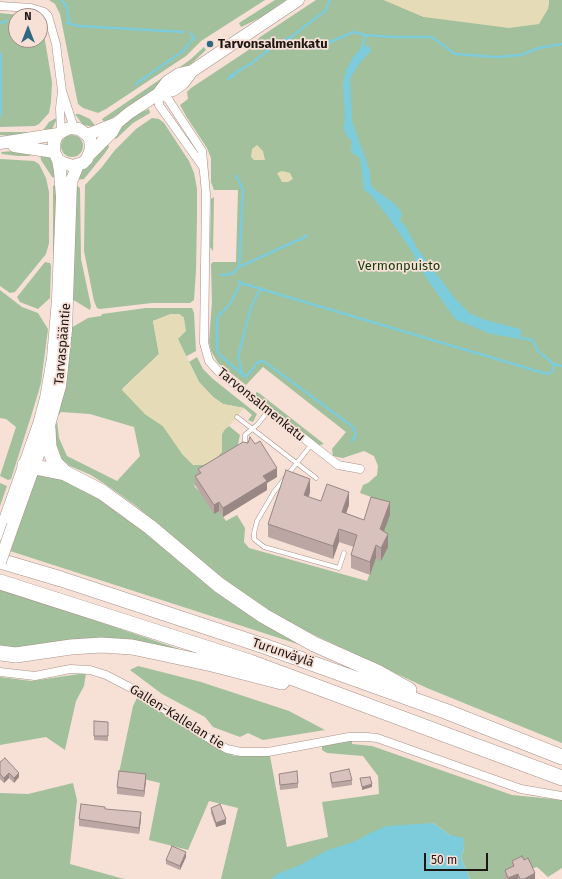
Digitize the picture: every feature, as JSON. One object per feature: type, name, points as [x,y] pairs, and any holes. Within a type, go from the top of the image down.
[{"type":"highway","points":[[48,429],[55,463],[65,473]]},
{"type":"highway","points":[[29,465],[65,473],[90,485],[150,527],[219,585],[264,616],[314,644],[377,672],[445,711]]},
{"type":"highway","name":"Turunväylä","points":[[0,561],[264,646],[445,711],[562,757]]},
{"type":"highway","name":"Turunväylä","points":[[0,582],[250,662],[562,778]]},
{"type":"highway","points":[[0,653],[16,655],[71,647],[101,645],[132,647],[212,664],[268,680],[334,692]]},
{"type":"main road","points":[[87,135],[117,123],[158,94],[167,82],[179,74],[192,71],[296,1]]},
{"type":"main road","points":[[0,144],[56,156],[68,165],[78,165],[87,159],[112,132],[117,123]]},
{"type":"main road","points":[[0,144],[60,133],[74,128],[87,135],[91,144],[90,154]]},
{"type":"main road","points":[[56,156],[54,142],[60,133]]},
{"type":"main road","name":"Tarvaspääntie","points":[[56,156],[62,197],[63,299]]},
{"type":"main road","name":"Tarvaspääntie","points":[[0,561],[9,523],[29,465],[61,330],[71,182],[78,165]]},
{"type":"main road","name":"Tarvaspääntie","points":[[29,465],[48,429],[60,386],[64,362],[61,330]]},
{"type":"main road","name":"Tarvaspääntie","points":[[0,534],[9,523]]},
{"type":"street","points":[[2,4],[39,10],[48,16],[56,44],[62,91],[74,128]]},
{"type":"street","points":[[60,133],[62,91]]},
{"type":"street","name":"Tarvonsalmenkatu","points":[[158,94],[168,99],[202,151],[206,194],[204,343],[209,361],[219,372],[338,465],[360,469]]},
{"type":"street","name":"Gallen-Kallelan tie","points":[[0,672],[35,676],[70,669],[90,670],[106,675],[135,690],[227,749],[241,752],[268,752],[349,737],[366,736],[377,738],[503,783],[535,792],[562,796]]},
{"type":"lane","points":[[246,449],[245,436],[268,411]]},
{"type":"lane","points":[[237,417],[316,478]]},
{"type":"lane","points":[[311,445],[298,464],[274,492],[257,521],[254,539],[264,547],[339,568],[344,553]]},
{"type":"green space","points":[[49,0],[265,0],[201,41],[186,56],[98,113],[83,108],[78,104],[60,14],[55,4]]},
{"type":"green space","points":[[275,0],[286,0],[264,16],[241,27],[239,23]]},
{"type":"green space","name":"Vermonpuisto","points":[[316,0],[384,0],[424,17],[548,9],[549,0],[562,0],[562,743],[427,688],[291,624],[253,600],[220,576],[136,506],[111,488],[91,475],[70,466],[60,457],[55,447],[54,433],[57,421],[59,438],[67,456],[117,481],[140,456],[134,427],[90,414],[61,412],[58,416],[71,328],[88,318],[101,316],[102,314],[146,308],[192,308],[194,313],[196,351],[185,357],[178,339],[184,318],[179,314],[171,314],[153,321],[159,354],[122,389],[145,414],[163,426],[183,455],[221,452],[222,433],[229,426],[240,435],[238,444],[241,452],[194,486],[219,511],[226,521],[237,515],[245,528],[244,542],[249,548],[367,581],[376,558],[374,498],[360,493],[363,485],[368,483],[377,475],[378,466],[374,456],[364,451],[343,458],[333,456],[332,449],[346,432],[263,367],[246,385],[218,363],[211,351],[209,342],[212,302],[211,264],[213,262],[236,262],[238,190],[214,190],[211,182],[211,158],[207,148],[180,105],[188,99],[187,92],[191,88],[247,51],[260,37]]},
{"type":"green space","points":[[0,13],[8,14],[8,48],[46,48],[52,82],[49,113],[39,124],[35,126],[0,127]]},
{"type":"green space","points":[[204,47],[206,50],[191,64],[177,73],[176,70]]},
{"type":"green space","points":[[165,76],[167,80],[105,123],[102,119]]},
{"type":"green space","points":[[149,109],[150,113],[133,123],[116,139],[114,137],[113,135],[136,115]]},
{"type":"green space","points":[[75,114],[79,114],[90,119],[96,127],[83,125]]},
{"type":"green space","points":[[58,117],[52,129],[43,133],[49,122]]},
{"type":"green space","points":[[152,118],[159,119],[164,123],[189,161],[194,173],[197,189],[197,217],[194,300],[190,303],[152,303],[100,309],[97,308],[94,301],[84,251],[85,185],[115,150],[136,129]]},
{"type":"green space","points":[[0,132],[33,132],[12,136],[0,135]]},
{"type":"green space","points":[[72,135],[80,138],[83,146],[80,154],[72,157],[64,154],[61,146],[64,138]]},
{"type":"green space","points":[[108,144],[109,147],[105,153],[84,179],[75,180],[79,173]]},
{"type":"green space","points":[[15,151],[34,153],[30,156],[18,156],[2,154],[1,152]]},
{"type":"green space","points":[[40,152],[51,157],[54,162],[55,178],[52,177],[41,160]]},
{"type":"green space","points":[[0,159],[34,161],[39,164],[46,178],[49,192],[49,243],[46,254],[15,292],[10,293],[0,286]]},
{"type":"green space","points":[[57,184],[55,263],[53,249],[53,186]]},
{"type":"green space","points":[[75,184],[80,188],[81,259],[91,306],[90,310],[72,299]]},
{"type":"green space","points":[[214,197],[213,251],[210,247],[211,199]]},
{"type":"green space","points":[[45,262],[50,263],[51,266],[50,298],[38,309],[20,302],[17,297]]},
{"type":"green space","points":[[0,290],[22,307],[38,313],[48,329],[41,383],[11,479],[8,480],[0,476],[16,427],[6,419],[0,418]]},
{"type":"green space","points":[[197,357],[203,369],[213,379],[257,414],[253,422],[248,420],[252,415],[244,408],[223,404],[213,397],[199,382],[189,362]]},
{"type":"green space","points":[[256,392],[324,444],[317,444],[256,396]]},
{"type":"green space","points":[[37,469],[84,487],[307,647],[10,551]]},
{"type":"green space","points":[[0,483],[7,486],[0,506]]},
{"type":"green space","points":[[0,589],[185,651],[19,650],[0,647]]},
{"type":"green space","points":[[138,666],[201,682],[289,711],[325,730],[263,740],[248,733],[240,737],[213,727],[205,717],[162,694],[130,670]]},
{"type":"green space","points":[[86,673],[84,686],[76,701],[65,750],[46,737],[0,745],[0,677],[32,681]]},
{"type":"green space","points":[[138,696],[234,756],[270,756],[287,847],[328,837],[322,802],[379,794],[378,776],[363,756],[327,753],[322,750],[322,745],[352,739],[352,744],[372,746],[512,795],[562,800],[562,868],[548,877],[537,867],[505,877],[505,879],[470,879],[461,858],[464,849],[450,835],[433,823],[356,841],[316,879],[221,879],[238,808],[209,801],[188,850],[149,840],[160,783],[119,773],[133,706]]},
{"type":"green space","points":[[73,783],[77,800],[70,864],[124,879],[0,879],[0,793],[28,794]]},
{"type":"sand","points":[[384,0],[549,0],[548,9],[539,24],[509,28],[424,17]]},
{"type":"sand","points":[[257,145],[263,151],[265,160],[254,160],[251,157],[252,149]]},
{"type":"sand","points":[[282,171],[290,173],[293,179],[288,182],[282,182],[277,173]]},
{"type":"sand","points":[[171,314],[179,314],[184,318],[186,331],[178,339],[199,382],[213,397],[223,404],[244,408],[222,434],[222,452],[213,462],[203,465],[193,465],[183,455],[163,426],[145,414],[122,390],[159,354],[153,321]]},
{"type":"water","points":[[369,45],[371,51],[359,64],[349,81],[351,122],[367,161],[370,186],[395,204],[402,213],[400,221],[405,225],[417,248],[454,297],[469,313],[486,320],[520,329],[522,333],[518,338],[486,332],[455,319],[418,266],[413,253],[389,218],[371,195],[364,190],[360,158],[351,152],[352,141],[347,137],[343,126],[345,122],[343,84],[346,70],[354,56],[361,48]]},
{"type":"water","points":[[0,52],[2,54],[2,113],[0,119]]},
{"type":"water","points":[[433,823],[450,835],[464,838],[464,849],[461,858],[470,879],[271,879],[277,874],[300,865],[328,850],[356,841],[387,826]]},
{"type":"building","points":[[250,437],[255,444],[260,441],[277,468],[263,476],[267,481],[223,508],[219,502],[214,505],[195,476],[201,473],[198,469],[243,442],[248,443]]},
{"type":"building","points":[[286,470],[310,479],[304,495],[312,498],[321,501],[327,484],[349,492],[342,512],[364,520],[371,497],[390,502],[380,529],[388,534],[381,548],[376,545],[370,562],[351,555],[357,535],[339,529],[333,546],[268,524]]},
{"type":"building","points":[[94,721],[108,722],[108,736],[94,736]]},
{"type":"building","points":[[5,758],[19,773],[14,778],[9,773],[4,778],[0,774],[0,762]]},
{"type":"building","points":[[349,769],[352,780],[332,783],[330,773]]},
{"type":"building","points":[[119,771],[146,774],[144,791],[117,787]]},
{"type":"building","points":[[297,771],[298,783],[280,785],[279,774]]},
{"type":"building","points":[[370,777],[372,784],[362,787],[360,778]]},
{"type":"building","points":[[81,804],[105,807],[105,809],[141,812],[139,828],[79,819]]},
{"type":"building","points":[[220,804],[226,819],[216,823],[211,808]]},
{"type":"building","points":[[172,846],[186,852],[180,866],[166,860]]},
{"type":"building","points":[[522,856],[524,860],[528,858],[535,873],[524,879],[520,879],[518,874],[508,878],[505,870],[514,866],[512,861]]},
{"type":"waterway","points":[[62,0],[67,7],[69,21]]},
{"type":"waterway","points":[[230,76],[252,63],[278,43],[290,38],[326,10],[330,0]]},
{"type":"waterway","points":[[0,23],[7,21]]},
{"type":"waterway","points":[[67,23],[79,26],[184,32]]},
{"type":"waterway","points":[[290,38],[297,46],[315,49],[353,32],[366,35],[393,37],[432,37],[455,54],[497,57],[521,55],[539,48],[562,44]]},
{"type":"waterway","points":[[191,33],[194,39]]},
{"type":"waterway","points":[[361,50],[366,35]]},
{"type":"waterway","points":[[136,84],[183,51],[194,38]]},
{"type":"waterway","points":[[264,45],[268,51]]},
{"type":"waterway","points":[[228,79],[235,75]]},
{"type":"waterway","points":[[349,81],[351,122],[363,156]]},
{"type":"waterway","points":[[368,168],[370,186],[374,190]]},
{"type":"waterway","points":[[236,176],[243,189],[239,267]]},
{"type":"waterway","points":[[232,274],[239,267],[307,236]]},
{"type":"waterway","points":[[221,275],[232,274]]},
{"type":"waterway","points":[[239,281],[241,283],[547,374],[552,372],[554,364]]},
{"type":"waterway","points":[[241,283],[228,307],[219,315],[217,319],[217,347],[219,354],[244,376],[247,376],[257,363],[260,361],[265,362],[353,427],[356,435],[352,441]]},
{"type":"waterway","points":[[243,376],[238,357],[251,307],[261,288]]},
{"type":"waterway","points":[[488,332],[533,340],[538,351],[554,364],[562,366]]},
{"type":"place","name":"Tarvonsalmenkatu","points":[[210,44]]}]
